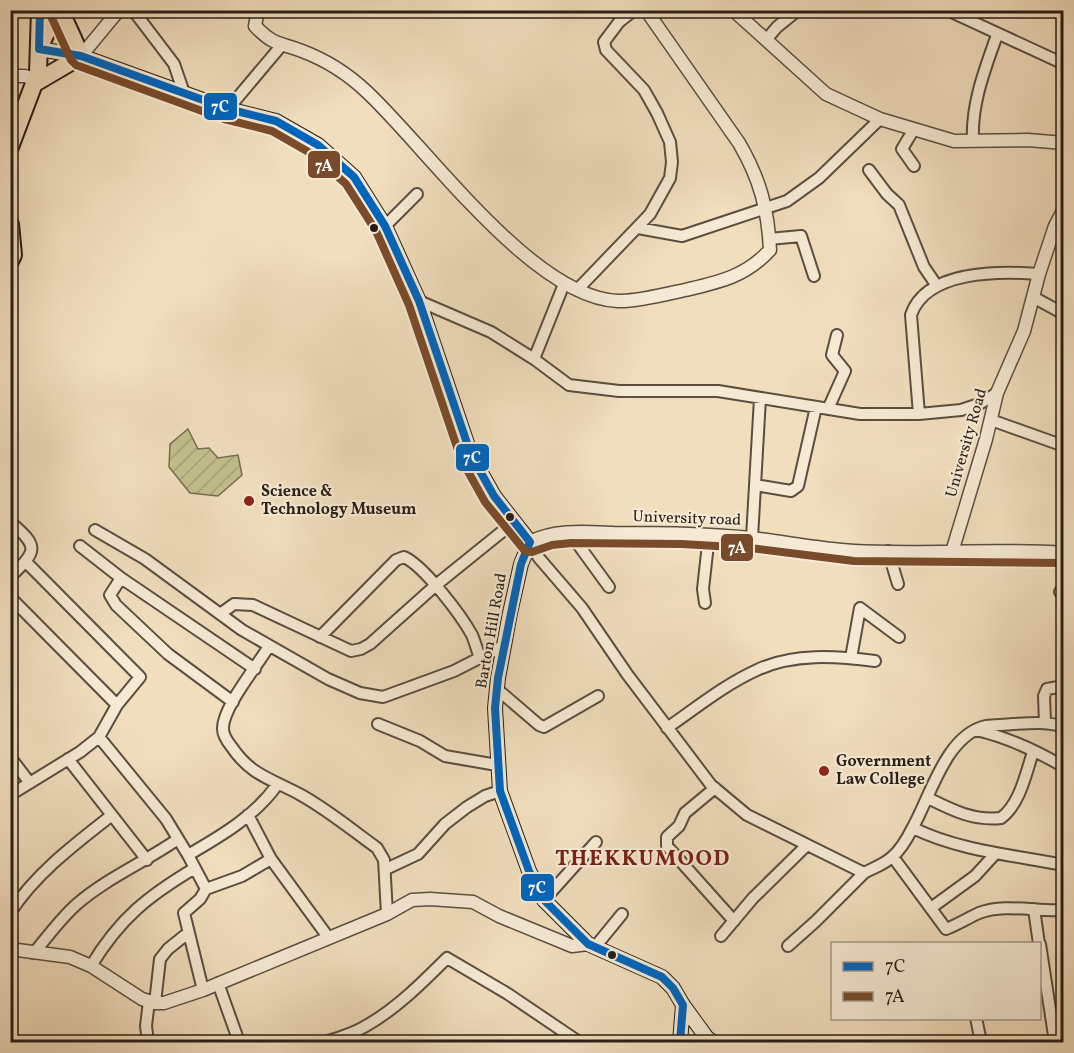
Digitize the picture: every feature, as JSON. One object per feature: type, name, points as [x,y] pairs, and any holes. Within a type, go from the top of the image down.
[{"type":"main road","points":[[39,49],[40,10]]},
{"type":"main road","points":[[10,120],[39,49],[58,10]]},
{"type":"main road","points":[[58,10],[81,56]]},
{"type":"main road","points":[[39,49],[81,56],[228,109],[276,121],[318,145],[354,177],[385,226],[419,301],[471,455],[494,496],[530,542]]},
{"type":"main road","points":[[27,79],[81,56]]},
{"type":"main road","points":[[10,147],[27,79]]},
{"type":"main road","points":[[10,224],[13,255],[10,261]]},
{"type":"main road","name":"Barton Hill Road","points":[[530,542],[521,564],[503,646],[495,717],[500,791],[529,871],[544,900],[591,946],[662,977],[674,988],[682,1005],[706,1038],[713,1042]]},
{"type":"main road","points":[[680,1042],[682,1005]]},
{"type":"street","points":[[81,56],[119,10]]},
{"type":"street","points":[[133,10],[174,64],[184,93]]},
{"type":"street","points":[[258,10],[255,26],[266,37],[281,46],[300,50],[338,67],[366,92],[505,238],[564,284],[598,298],[619,302],[716,282],[744,272],[758,263],[770,250],[768,220],[751,163],[740,143],[646,10]]},
{"type":"street","points":[[578,290],[650,214],[670,178],[672,162],[670,142],[657,113],[644,90],[606,50],[604,42],[619,22],[634,10]]},
{"type":"street","points":[[733,10],[826,94],[880,119],[954,141],[1028,140],[1064,143]]},
{"type":"street","points":[[766,40],[777,27],[798,10]]},
{"type":"street","points":[[947,10],[1064,64]]},
{"type":"street","points":[[972,141],[972,123],[982,77],[997,35]]},
{"type":"street","points":[[228,109],[281,46]]},
{"type":"street","points":[[638,228],[682,236],[786,201],[819,178],[880,119]]},
{"type":"street","points":[[914,129],[902,149],[914,166]]},
{"type":"street","points":[[869,170],[886,194],[899,205],[924,267],[938,286]]},
{"type":"street","points":[[385,226],[417,194]]},
{"type":"street","name":"University Road","points":[[952,552],[992,420],[997,393],[1024,331],[1039,274],[1059,228],[1064,209]]},
{"type":"street","points":[[769,239],[801,236],[814,276]]},
{"type":"street","points":[[919,414],[911,315],[920,297],[938,286],[983,273],[1039,274]]},
{"type":"street","points":[[534,358],[564,284]]},
{"type":"street","points":[[1032,297],[1064,314]]},
{"type":"street","points":[[419,301],[491,332],[534,358],[569,385],[619,392],[718,391],[860,414],[919,414],[962,410],[979,404],[997,393]]},
{"type":"street","points":[[828,409],[845,371],[832,356],[837,335]]},
{"type":"street","points":[[752,538],[760,398]]},
{"type":"street","points":[[755,486],[791,491],[798,486],[816,407]]},
{"type":"street","points":[[992,420],[1064,446]]},
{"type":"street","points":[[10,522],[30,541],[32,552],[26,562],[10,577]]},
{"type":"street","points":[[220,614],[234,604],[253,605],[351,651],[361,649],[370,644],[436,585],[514,522]]},
{"type":"street","points":[[95,530],[144,560],[270,646],[328,679],[360,693],[383,697],[454,671],[503,646]]},
{"type":"street","points":[[569,532],[609,588]]},
{"type":"street","name":"University road","points":[[530,542],[543,535],[569,532],[677,533],[752,538],[811,548],[1063,554]]},
{"type":"street","points":[[705,603],[703,589],[708,535]]},
{"type":"street","points":[[530,542],[539,558],[582,608],[667,728],[715,788],[747,815],[864,873]]},
{"type":"street","points":[[80,546],[121,578],[255,669]]},
{"type":"street","points":[[888,551],[898,584]]},
{"type":"street","points":[[320,637],[400,557],[404,557],[436,585],[471,635],[480,658]]},
{"type":"street","points":[[10,795],[88,747],[99,737],[117,705],[140,677],[26,562]]},
{"type":"street","points":[[121,578],[110,595],[116,605],[168,654],[233,702]]},
{"type":"street","points":[[10,597],[15,609],[117,705]]},
{"type":"street","points":[[851,658],[860,608],[899,637]]},
{"type":"street","points":[[270,646],[233,702],[224,721],[223,731],[226,739],[254,772],[301,795],[377,848],[384,860],[386,870],[387,914]]},
{"type":"street","points":[[667,728],[711,696],[758,669],[784,661],[825,656],[875,661]]},
{"type":"street","points":[[1045,723],[1044,696],[1047,689],[1064,686]]},
{"type":"street","points":[[497,689],[544,727],[598,696]]},
{"type":"street","points":[[788,946],[864,873],[893,857],[913,828],[940,769],[954,747],[966,735],[984,727],[1045,723],[1064,727]]},
{"type":"street","points":[[378,724],[420,741],[445,756],[497,765]]},
{"type":"street","points":[[976,730],[992,734],[1064,767]]},
{"type":"street","points":[[99,737],[143,790],[178,839],[206,889]]},
{"type":"street","points":[[928,798],[963,815],[976,818],[1001,818],[1009,810],[1016,797],[1033,752]]},
{"type":"street","points":[[10,757],[30,783]]},
{"type":"street","points":[[68,759],[147,860]]},
{"type":"street","points":[[188,855],[233,828],[267,799],[277,784]]},
{"type":"street","points":[[715,788],[685,813],[679,826],[667,837],[667,846],[734,921]]},
{"type":"street","points":[[386,870],[418,854],[445,824],[467,807],[485,796],[500,791]]},
{"type":"street","points":[[10,913],[19,900],[65,852],[112,815]]},
{"type":"street","points":[[248,815],[271,859],[328,937]]},
{"type":"street","points":[[913,828],[940,840],[1064,865]]},
{"type":"street","points":[[34,953],[60,920],[77,904],[178,839]]},
{"type":"street","points":[[544,900],[596,842]]},
{"type":"street","points":[[721,936],[753,898],[807,845]]},
{"type":"street","points":[[931,908],[975,876],[996,853]]},
{"type":"street","points":[[893,857],[945,929],[980,913],[1022,908],[1064,910]]},
{"type":"street","points":[[203,990],[184,913],[200,899],[206,889],[242,876],[271,859]]},
{"type":"street","points":[[92,966],[103,947],[139,905],[195,868]]},
{"type":"street","points":[[10,949],[70,957],[92,966],[142,999],[164,1003],[203,990],[387,914],[412,900],[473,902],[499,916],[572,946],[591,946],[622,914]]},
{"type":"street","points":[[1034,909],[1040,942]]},
{"type":"street","points":[[148,1042],[146,1026],[160,960],[168,949],[188,933]]},
{"type":"street","points":[[1041,951],[1055,1042]]},
{"type":"street","points":[[325,1042],[367,1025],[399,1002],[447,958],[508,994],[579,1042]]},
{"type":"street","points":[[218,983],[238,1042]]},
{"type":"street","points":[[976,1020],[981,1042]]},
{"type":"shaded area","points":[[188,429],[198,449],[209,448],[218,458],[238,455],[242,475],[218,496],[190,493],[169,467],[170,444]]},
{"type":"transit line","name":"7C","points":[[40,10],[39,49],[81,56],[228,109],[276,121],[318,145],[354,177],[385,226],[419,301],[471,455],[494,496],[530,542],[521,564],[498,678],[495,708],[500,791],[529,871],[544,900],[588,944],[662,977],[673,988],[683,1005],[680,1042]]},
{"type":"transit line","name":"7A","points":[[50,14],[71,60],[76,65],[224,119],[272,131],[312,154],[346,184],[376,231],[409,305],[461,459],[485,502],[525,551],[532,552],[552,545],[571,543],[682,544],[750,548],[854,561],[1063,563]]},
{"type":"place","name":"Science & Technology Museum","points":[[249,501]]},
{"type":"place","name":"Government Law College","points":[[824,771]]},
{"type":"district","name":"THEKKUMOOD","points":[[643,859]]}]
